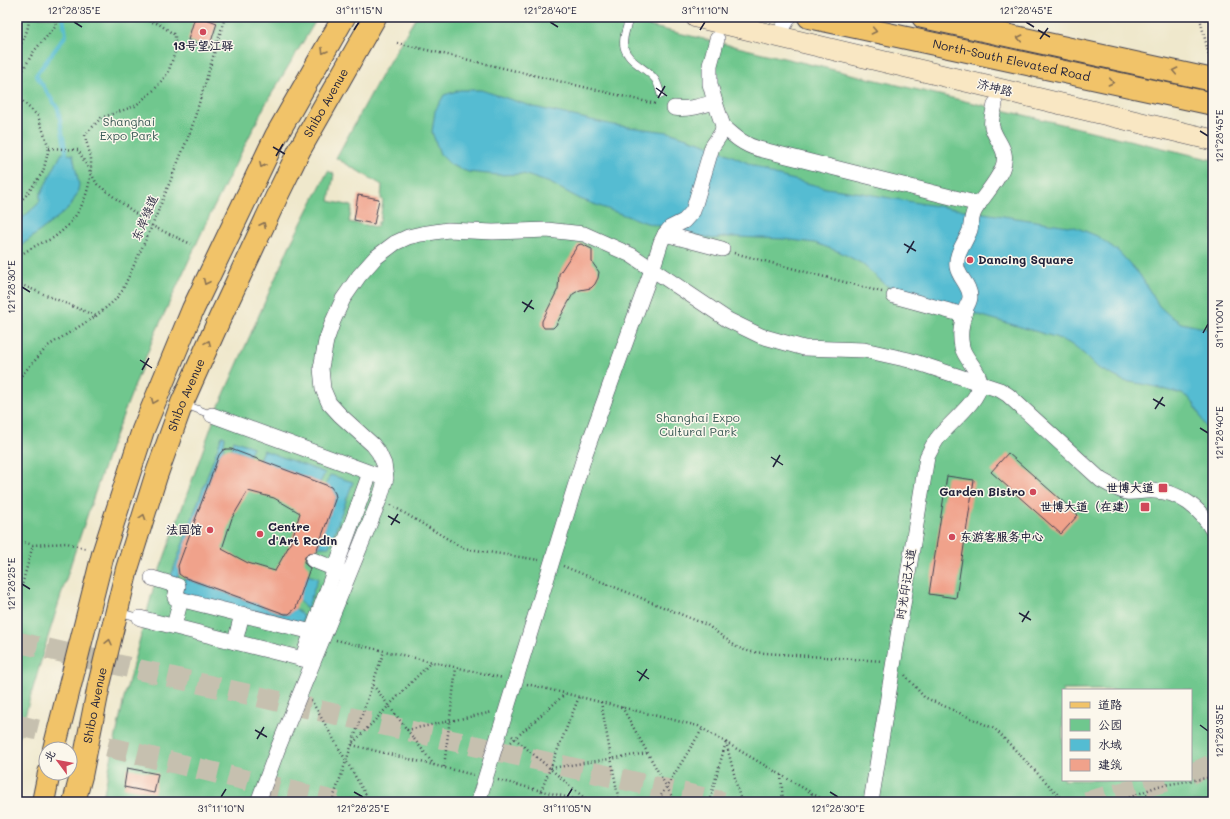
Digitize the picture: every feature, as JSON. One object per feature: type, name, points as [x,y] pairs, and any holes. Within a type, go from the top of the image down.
[{"type":"main road","points":[[56,741],[103,554],[143,430],[193,309],[276,136],[344,17]]},
{"type":"main road","name":"Shibo Avenue","points":[[74,802],[126,569],[156,476],[182,403],[226,303],[300,149],[375,17]]},
{"type":"main road","name":"North-South Elevated Road","points":[[809,17],[1213,104]]},
{"type":"main road","name":"North-South Elevated Road","points":[[923,17],[1212,70]]},
{"type":"main road","points":[[43,802],[47,781]]},
{"type":"street","name":"济坤路","points":[[696,17],[934,72],[1213,140]]},
{"type":"street","points":[[778,36],[789,17]]},
{"type":"street","points":[[717,39],[710,65],[710,84],[714,102],[723,126],[736,138],[748,146],[979,204]]},
{"type":"street","points":[[674,108],[686,110],[714,102]]},
{"type":"street","points":[[980,383],[976,371],[962,348],[960,335],[964,315],[970,298],[969,288],[962,278],[957,266],[960,248],[970,230],[974,211],[997,179],[1005,158],[992,127],[991,118],[995,104]]},
{"type":"street","points":[[478,802],[585,454],[665,234],[670,228],[684,221],[693,210],[712,147],[722,132],[723,126]]},
{"type":"street","points":[[258,802],[303,686],[308,660],[318,635],[349,574],[380,498],[386,478],[384,464],[379,453],[373,445],[340,415],[330,403],[322,389],[321,368],[326,341],[343,299],[358,276],[376,258],[395,243],[408,237],[448,230],[493,232],[547,230],[584,234],[631,255],[728,320],[761,336],[804,348],[864,350],[909,360],[1000,390],[1008,395],[1101,480],[1125,492],[1154,491],[1173,494],[1191,504],[1213,531]]},
{"type":"street","points":[[665,234],[722,250]]},
{"type":"street","points":[[894,296],[964,315]]},
{"type":"street","name":"时光印记大道","points":[[871,802],[927,458],[938,438],[973,399],[980,383]]},
{"type":"street","points":[[212,415],[386,478]]},
{"type":"street","points":[[318,635],[335,569],[370,472]]},
{"type":"street","points":[[312,560],[349,574]]},
{"type":"street","points":[[152,578],[178,586],[175,598],[242,614],[318,635]]},
{"type":"street","points":[[174,626],[181,599]]},
{"type":"street","points":[[235,642],[242,614]]},
{"type":"street","points":[[140,618],[308,660]]},
{"type":"street","points":[[79,802],[81,776]]},
{"type":"street","points":[[38,802],[46,781]]},
{"type":"lane","points":[[630,17],[624,40],[624,48],[628,56],[654,78],[658,84],[661,95]]},
{"type":"lane","points":[[182,403],[212,415]]},
{"type":"lane","points":[[116,612],[140,618]]},
{"type":"path","points":[[17,50],[29,25],[29,17]]},
{"type":"path","points":[[17,80],[34,51],[55,27],[56,22],[53,17]]},
{"type":"path","points":[[17,257],[56,236],[73,222],[85,200],[90,172],[90,157],[86,135],[101,118],[135,106],[154,90],[168,74],[175,52],[175,35],[159,24],[136,17]]},
{"type":"path","name":"东岸绿道","points":[[17,382],[48,346],[96,316],[114,301],[122,291],[152,226],[191,130],[225,17]]},
{"type":"path","points":[[1212,70],[1199,17],[1213,21]]},
{"type":"path","points":[[397,43],[674,108]]},
{"type":"path","points":[[17,96],[38,116],[48,148],[43,172],[26,197],[17,203]]},
{"type":"path","points":[[48,148],[78,150],[97,184],[152,226],[191,244]]},
{"type":"path","points":[[722,250],[894,296]]},
{"type":"path","points":[[17,283],[96,316]]},
{"type":"path","points":[[380,498],[463,548],[552,562],[707,625],[738,648],[751,652],[893,662],[924,697],[995,729],[1065,802]]},
{"type":"path","points":[[17,540],[33,545],[67,543],[103,554]]},
{"type":"path","points":[[17,603],[33,545]]},
{"type":"path","points":[[318,635],[579,696],[698,726],[827,802]]},
{"type":"path","points":[[332,802],[384,651]]},
{"type":"path","points":[[352,745],[431,662]]},
{"type":"path","points":[[444,767],[456,668]]},
{"type":"path","points":[[372,685],[434,765]]},
{"type":"path","points":[[303,686],[370,802]]},
{"type":"path","points":[[491,760],[566,693]]},
{"type":"path","points":[[541,791],[579,696]]},
{"type":"path","points":[[601,702],[619,802]]},
{"type":"path","points":[[622,707],[675,802]]},
{"type":"path","points":[[407,730],[507,709]]},
{"type":"path","points":[[501,727],[588,802]]},
{"type":"path","points":[[658,802],[703,728]]},
{"type":"path","points":[[710,802],[726,742]]},
{"type":"path","points":[[726,742],[741,802]]},
{"type":"path","points":[[352,745],[588,802]]},
{"type":"path","points":[[550,768],[648,753]]},
{"type":"path","points":[[781,774],[783,802]]},
{"type":"path","points":[[1118,802],[1158,786],[1213,778]]},
{"type":"path","points":[[1146,790],[1146,802]]},
{"type":"path","points":[[809,802],[812,793]]},
{"type":"green space","name":"Shanghai Expo Park","points":[[17,17],[318,17],[265,105],[207,221],[154,336],[111,446],[74,554],[17,743]]},
{"type":"green space","name":"Shanghai Expo Cultural Park","points":[[416,17],[611,17],[1213,160],[1213,802],[102,802],[124,698],[154,586],[218,408],[289,247],[328,171],[334,174],[329,201],[352,206],[349,222],[377,227],[378,222],[380,222],[383,200],[381,199],[382,185],[336,158],[383,72]]},
{"type":"water","points":[[460,90],[481,90],[534,107],[613,125],[668,132],[703,143],[775,175],[826,188],[1075,227],[1097,236],[1118,251],[1140,275],[1159,306],[1169,315],[1181,323],[1213,330],[1213,441],[1194,404],[1189,398],[1182,394],[1148,385],[1124,381],[1098,368],[1084,354],[1069,343],[1055,337],[896,291],[886,285],[861,263],[840,252],[815,243],[783,239],[725,237],[713,239],[647,223],[580,199],[550,183],[523,174],[498,175],[468,172],[451,165],[440,154],[432,132],[435,111],[444,95]]},
{"type":"water","points":[[62,153],[73,155],[79,185],[77,194],[71,205],[63,213],[17,249],[17,223],[38,204],[40,195]]},
{"type":"water","points":[[222,436],[225,437],[223,450],[219,455],[178,566],[179,574],[177,578],[171,576]]},
{"type":"water","points":[[233,440],[253,447],[249,456],[231,449]]},
{"type":"water","points":[[263,450],[325,473],[320,483],[259,460]]},
{"type":"water","points":[[330,475],[353,482],[329,547],[317,547],[336,497],[332,490],[325,486]]},
{"type":"water","points":[[307,575],[318,578],[307,609],[298,600]]},
{"type":"water","points":[[185,578],[284,614],[289,614],[295,608],[304,616],[301,625],[181,594]]},
{"type":"building","name":"13号望江驿","points":[[195,17],[201,17],[217,23],[209,48],[188,40]]},
{"type":"building","points":[[358,195],[379,199],[374,224],[354,220]]},
{"type":"building","points":[[581,244],[592,249],[592,262],[599,272],[598,278],[591,288],[580,290],[573,294],[553,328],[544,328],[542,321],[558,289],[559,274],[578,245]]},
{"type":"building","name":"法国馆","points":[[231,449],[331,487],[335,493],[336,497],[316,552],[308,553],[305,557],[304,562],[310,568],[296,608],[289,614],[285,614],[183,577],[179,574],[178,566],[219,455],[223,450]],"holes":[[[248,491],[274,498],[300,513],[291,542],[275,571],[248,563],[222,549],[232,518]]]},
{"type":"building","name":"Garden Bistro","points":[[1008,453],[1078,515],[1061,534],[991,472]]},
{"type":"building","name":"东游客服务中心","points":[[947,476],[974,480],[956,598],[929,594]]},
{"type":"building","points":[[127,768],[158,774],[154,793],[124,787]]},
{"type":"waterway","points":[[63,17],[66,35],[36,75],[58,109],[66,153],[65,158]]},
{"type":"tunnel","points":[[17,642],[723,802]]},
{"type":"tunnel","points":[[17,725],[337,802]]},
{"type":"tunnel","points":[[1192,774],[1213,764]]},
{"type":"tunnel","points":[[1086,802],[1167,781]]},
{"type":"place","name":"13号望江驿","points":[[203,32]]},
{"type":"place","name":"Dancing Square","points":[[970,260]]},
{"type":"place","name":"世博大道","points":[[1163,488]]},
{"type":"place","name":"Garden Bistro","points":[[1033,492]]},
{"type":"place","name":"世博大道（在建）","points":[[1145,507]]},
{"type":"place","name":"法国馆","points":[[210,530]]},
{"type":"place","name":"Centre d'Art Rodin","points":[[260,534]]},
{"type":"place","name":"东游客服务中心","points":[[952,537]]}]
